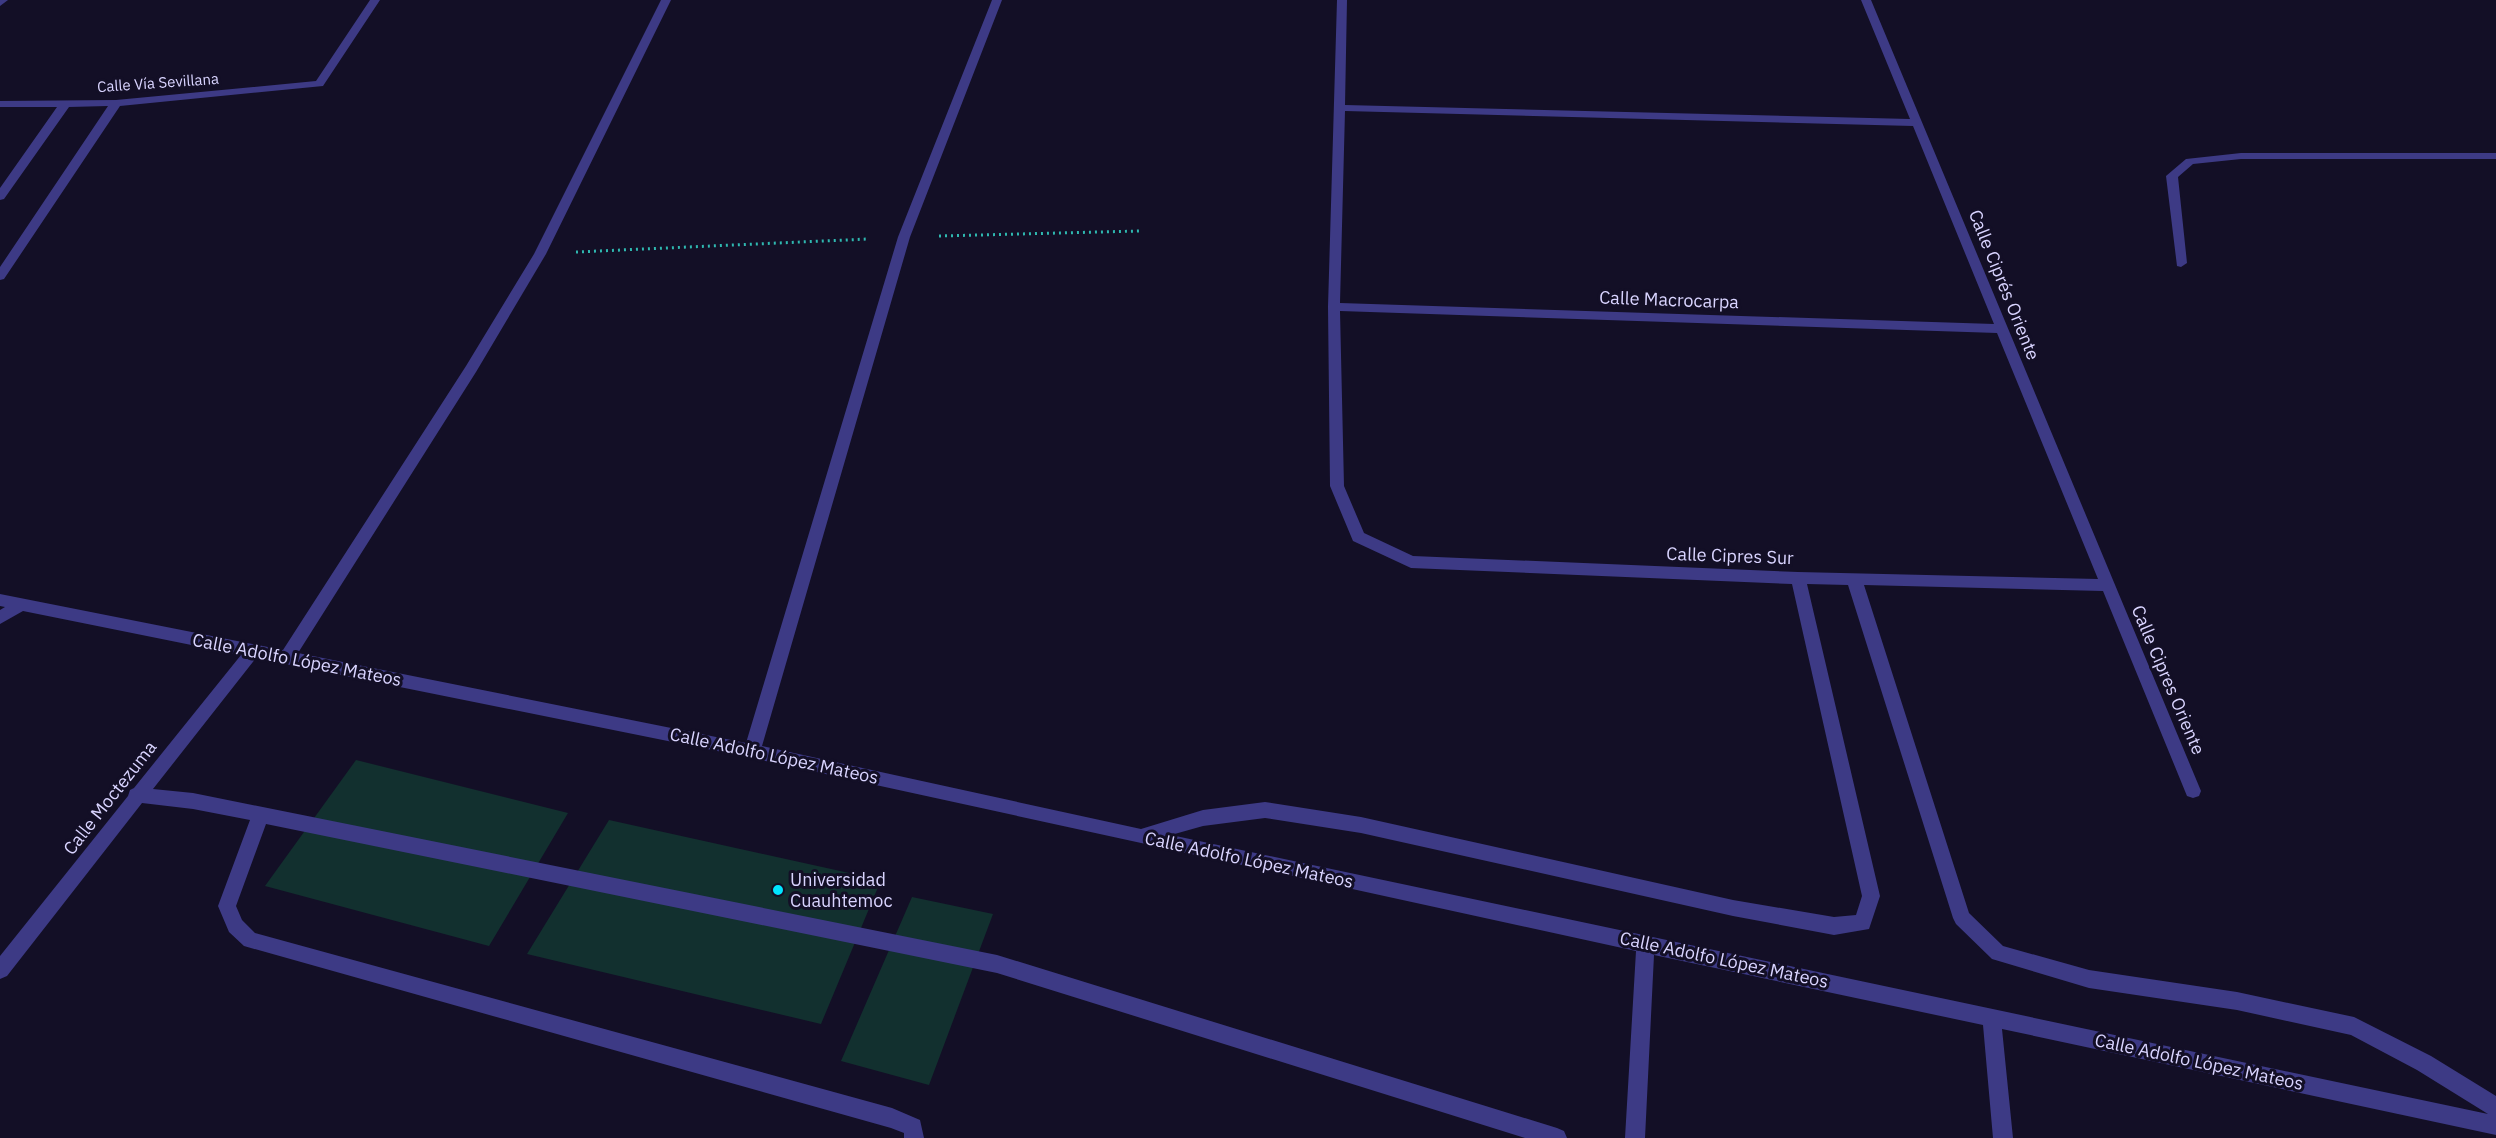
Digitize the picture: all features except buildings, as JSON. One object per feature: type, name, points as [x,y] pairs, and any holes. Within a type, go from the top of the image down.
[{"type":"street","name":"Calle Vía Sevillana","points":[[0,104],[116,103],[319,84],[375,0]]},
{"type":"street","points":[[287,658],[471,369],[540,254],[666,0]]},
{"type":"street","points":[[752,751],[904,237],[997,0]]},
{"type":"street","points":[[1334,307],[1342,0]]},
{"type":"street","name":"Calle Ciprés Oriente","points":[[1866,0],[2107,585]]},
{"type":"street","points":[[0,276],[116,103]]},
{"type":"street","points":[[0,196],[65,104]]},
{"type":"street","points":[[1338,108],[1918,123]]},
{"type":"street","points":[[2181,263],[2172,176],[2190,161],[2241,156],[2496,156]]},
{"type":"street","name":"Calle Macrocarpa","points":[[1334,307],[2003,329]]},
{"type":"street","name":"Calle Cipres Sur","points":[[1334,307],[1337,486],[1358,537],[1411,562],[1798,578],[2107,585]]},
{"type":"street","points":[[1141,837],[1203,818],[1265,810],[1361,825],[1733,908],[1834,926],[1863,923],[1871,896],[1798,578]]},
{"type":"street","points":[[1854,579],[1962,918],[1998,953],[2089,979],[2237,1001],[2354,1026],[2424,1063],[2496,1107]]},
{"type":"street","name":"Calle Cipres Oriente","points":[[2107,585],[2193,791]]},
{"type":"street","name":"Calle Adolfo López Mateos","points":[[0,600],[752,751],[1141,837],[2496,1125]]},
{"type":"street","points":[[0,618],[20,605]]},
{"type":"street","name":"Calle Moctezuma","points":[[0,970],[136,795],[252,652]]},
{"type":"street","points":[[136,795],[193,801],[998,964],[1557,1138]]},
{"type":"street","points":[[261,815],[227,906],[235,926],[250,940],[892,1118],[913,1127],[914,1138]]},
{"type":"street","points":[[1635,1138],[1645,944]]},
{"type":"street","points":[[1992,1018],[2002,1138]]},
{"type":"path","points":[[540,254],[904,237],[1140,231]]},
{"type":"green space","points":[[356,760],[568,813],[489,946],[265,886]]},
{"type":"green space","points":[[609,820],[881,880],[821,1024],[527,954]]},
{"type":"green space","points":[[912,897],[993,914],[929,1085],[841,1061]]},
{"type":"place","name":"Universidad Cuauhtemoc","points":[[778,890]]}]
